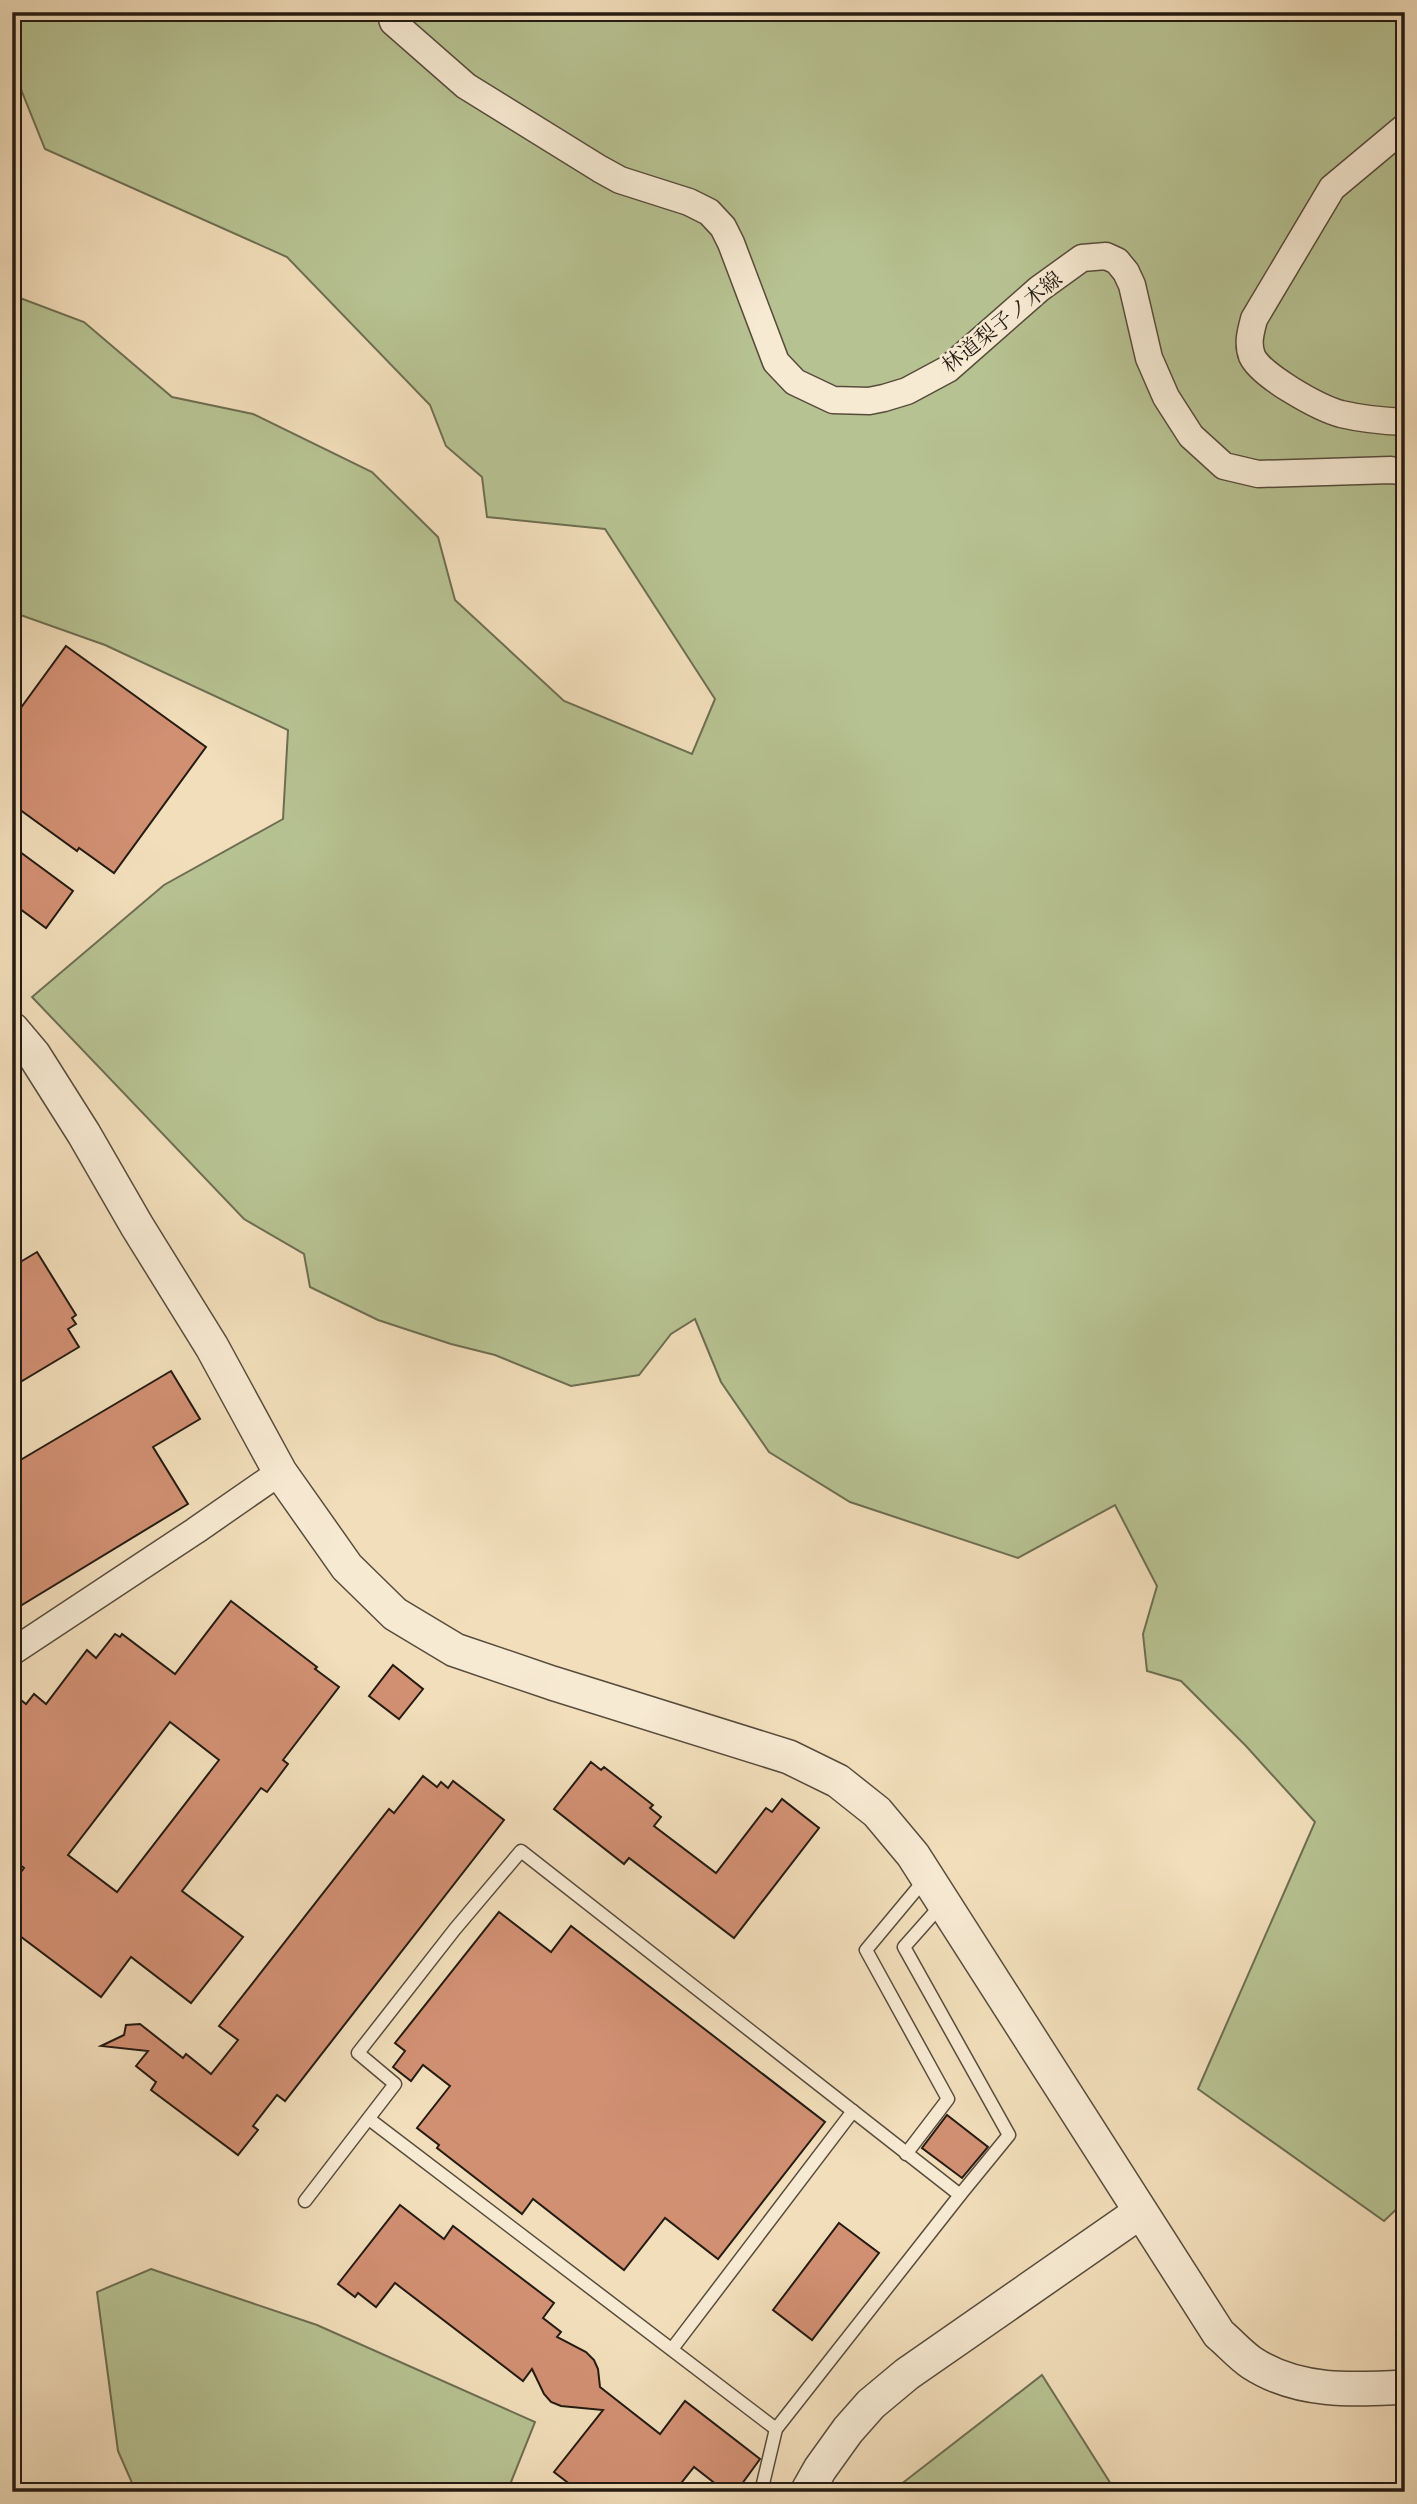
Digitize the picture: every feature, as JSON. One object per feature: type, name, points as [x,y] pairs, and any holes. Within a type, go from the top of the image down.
[{"type":"street","name":"林道梨子ノ木線","points":[[390,12],[393,22],[466,86],[620,180],[689,202],[709,212],[723,227],[731,243],[776,362],[794,382],[833,400],[877,400],[907,391],[948,369],[1039,289],[1082,258],[1106,256],[1117,261],[1132,285],[1149,358],[1166,397],[1191,436],[1224,466],[1258,474],[1391,470],[1405,472]]},
{"type":"street","points":[[1405,127],[1332,188],[1254,319],[1249,337],[1251,353],[1258,366],[1284,385],[1338,413],[1405,422]]},
{"type":"street","points":[[12,1029],[34,1055],[84,1134],[212,1347],[280,1472],[347,1567],[396,1614],[455,1650],[789,1757],[838,1781],[877,1812],[914,1855],[1219,2334],[1252,2363],[1298,2384],[1350,2390],[1405,2387]]},
{"type":"street","points":[[12,1653],[280,1472]]},
{"type":"street","points":[[807,2492],[848,2430],[880,2397],[908,2374],[1140,2211]]},
{"type":"lane","points":[[305,2200],[395,2084],[358,2053],[455,1929],[521,1851],[960,2196]]},
{"type":"lane","points":[[906,2154],[948,2099],[866,1950],[936,1890]]},
{"type":"lane","points":[[761,2492],[776,2429],[1009,2135],[904,1947],[936,1890]]},
{"type":"lane","points":[[672,2349],[853,2111]]},
{"type":"lane","points":[[369,2119],[776,2429]]},
{"type":"green space","points":[[12,12],[1405,12],[1405,2201],[1384,2221],[1198,2089],[1315,1822],[1246,1746],[1181,1681],[1147,1671],[1143,1634],[1157,1586],[1115,1505],[1018,1558],[850,1502],[769,1452],[721,1382],[695,1319],[671,1334],[639,1375],[571,1386],[495,1355],[378,1320],[310,1287],[304,1254],[244,1219],[32,997],[164,885],[283,819],[288,730],[105,645],[12,612],[12,295],[84,322],[172,397],[253,414],[372,472],[438,537],[455,600],[564,701],[692,754],[715,699],[605,529],[487,517],[482,477],[446,446],[430,405],[287,257],[45,149],[12,67]]},
{"type":"green space","points":[[151,2269],[317,2325],[535,2422],[507,2492],[136,2492],[118,2451],[97,2292]]},
{"type":"green space","points":[[1042,2375],[1116,2492],[891,2492]]},
{"type":"building","points":[[66,646],[206,747],[114,873],[79,848],[77,851],[12,804],[12,720]]},
{"type":"building","points":[[12,846],[73,891],[46,928],[12,903]]},
{"type":"building","points":[[37,1252],[76,1315],[72,1318],[76,1324],[68,1329],[79,1347],[12,1387],[12,1267]]},
{"type":"building","points":[[171,1371],[200,1419],[153,1447],[188,1504],[12,1611],[12,1465]]},
{"type":"building","points":[[231,1601],[339,1687],[283,1760],[288,1764],[267,1792],[261,1788],[182,1891],[243,1937],[191,2003],[131,1957],[101,1997],[12,1930],[12,1884],[24,1868],[12,1859],[12,1693],[26,1704],[34,1694],[46,1704],[87,1650],[96,1658],[115,1634],[120,1637],[122,1634],[175,1674]],"holes":[[[170,1722],[219,1760],[117,1892],[68,1855]]]},
{"type":"building","points":[[393,1665],[423,1689],[399,1719],[369,1696]]},
{"type":"building","points":[[591,1762],[601,1770],[604,1767],[653,1805],[650,1808],[661,1817],[654,1826],[716,1873],[766,1808],[772,1812],[782,1799],[819,1828],[734,1938],[629,1858],[624,1864],[554,1809]]},
{"type":"building","points":[[423,1776],[437,1787],[441,1782],[448,1788],[453,1781],[504,1820],[285,2101],[277,2095],[253,2126],[258,2130],[238,2155],[151,2090],[156,2082],[136,2066],[148,2051],[101,2046],[124,2035],[126,2025],[140,2024],[183,2058],[186,2054],[211,2074],[238,2040],[219,2026],[389,1809],[394,1813]]},
{"type":"building","points":[[499,1912],[551,1952],[571,1926],[825,2122],[718,2259],[665,2218],[624,2270],[533,2199],[522,2214],[437,2148],[439,2145],[417,2128],[450,2086],[423,2065],[411,2081],[393,2067],[405,2051],[395,2043]]},
{"type":"building","points":[[947,2115],[988,2147],[962,2178],[922,2148]]},
{"type":"building","points":[[400,2205],[444,2239],[453,2226],[554,2303],[543,2318],[561,2332],[557,2337],[586,2352],[598,2369],[600,2387],[660,2434],[685,2401],[760,2459],[736,2492],[726,2492],[694,2467],[674,2492],[580,2492],[554,2472],[603,2410],[561,2406],[551,2402],[532,2369],[523,2381],[395,2283],[376,2307],[358,2293],[355,2297],[338,2284]]},
{"type":"building","points":[[839,2223],[879,2253],[812,2340],[773,2310]]}]
